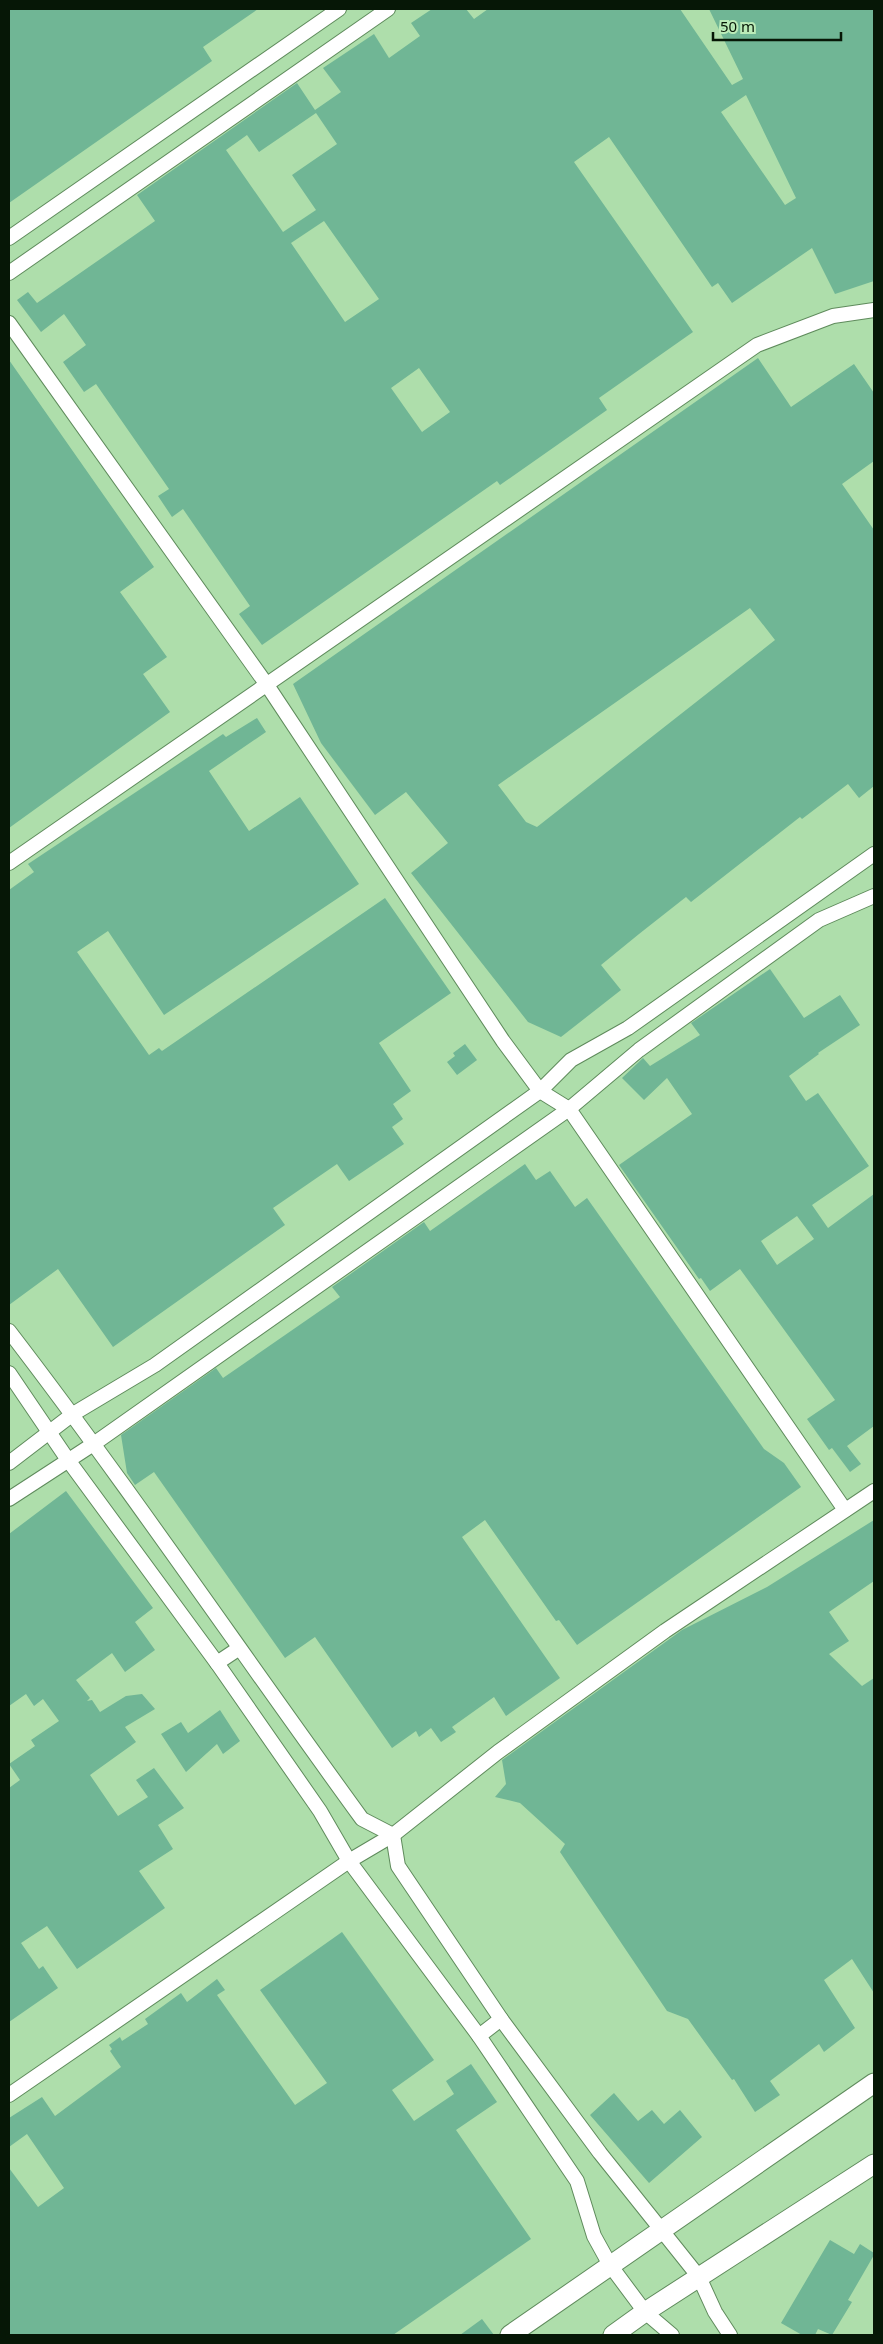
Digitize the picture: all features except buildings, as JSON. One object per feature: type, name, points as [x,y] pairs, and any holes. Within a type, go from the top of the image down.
[{"type":"street","points":[[9,238],[339,9]]},
{"type":"street","points":[[9,273],[386,9]]},
{"type":"street","points":[[9,863],[757,346],[833,316],[874,310]]},
{"type":"street","points":[[9,323],[267,685],[503,1041],[540,1090],[569,1109],[845,1510]]},
{"type":"street","points":[[9,1463],[73,1414],[155,1364],[540,1090],[571,1060],[628,1028],[874,854]]},
{"type":"street","points":[[9,1499],[94,1443],[569,1109],[639,1050],[819,920],[874,896]]},
{"type":"street","points":[[9,1331],[94,1443],[238,1649],[362,1819],[394,1835]]},
{"type":"street","points":[[9,1373],[68,1460],[217,1663],[320,1811],[349,1861],[479,2036],[576,2181],[594,2236],[610,2265],[645,2312],[672,2335]]},
{"type":"street","points":[[9,2095],[349,1861],[394,1835],[498,1752],[543,1719],[666,1631],[874,1491]]},
{"type":"street","points":[[217,1663],[238,1649]]},
{"type":"street","points":[[394,1835],[398,1866],[501,2019],[600,2153],[699,2277],[715,2312],[730,2335]]},
{"type":"street","points":[[479,2036],[501,2019]]},
{"type":"street","points":[[510,2335],[874,2083]]},
{"type":"street","points":[[614,2335],[645,2312],[874,2164]]}]
